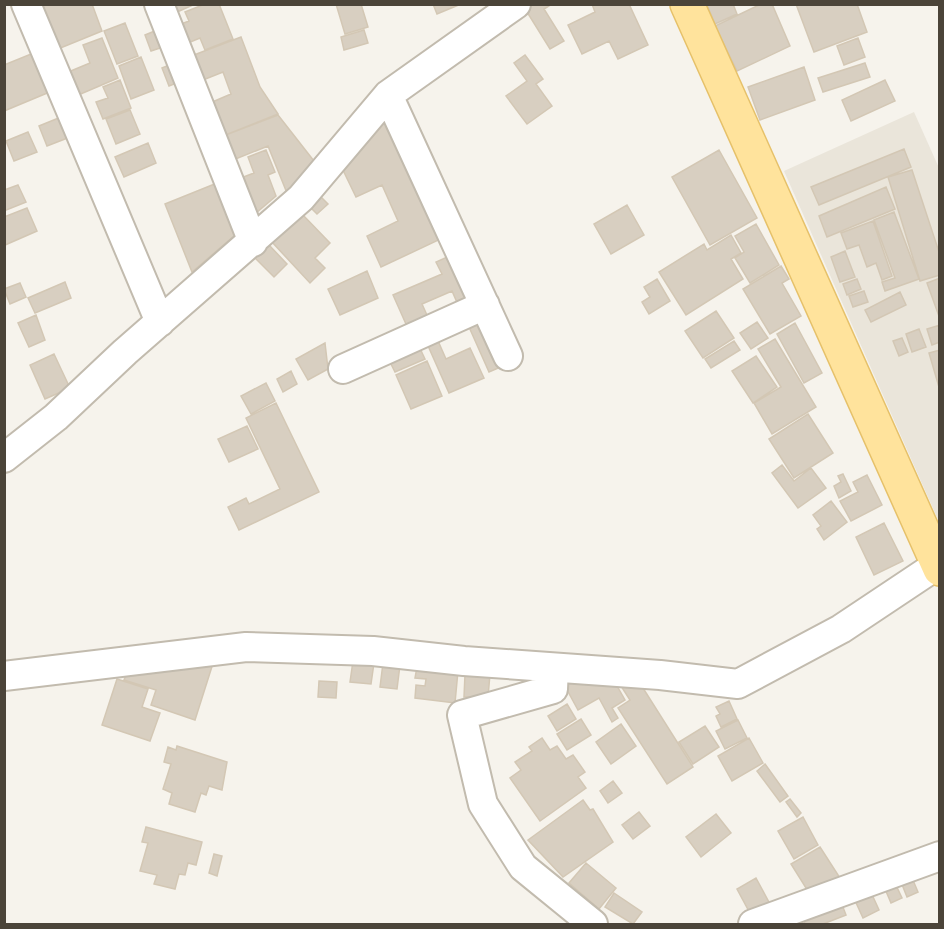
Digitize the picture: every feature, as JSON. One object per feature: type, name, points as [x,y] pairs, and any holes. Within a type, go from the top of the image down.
[{"type":"main road","points":[[687,4],[938,562]]},
{"type":"street","points":[[26,4],[160,322]]},
{"type":"street","points":[[159,4],[253,242]]},
{"type":"street","points":[[4,458],[56,417],[301,198],[388,95],[516,4]]},
{"type":"street","points":[[388,95],[508,356]]},
{"type":"street","points":[[343,369],[485,305]]},
{"type":"street","points":[[4,676],[246,647],[373,651],[554,668],[660,675],[738,684],[841,629],[938,562]]},
{"type":"street","points":[[554,668],[553,689],[462,715],[483,804],[523,867],[593,924]]},
{"type":"street","points":[[753,924],[939,856]]},
{"type":"shaded area","points":[[914,112],[939,168],[939,522],[784,171]]},
{"type":"building","points":[[40,4],[92,4],[102,31],[58,49]]},
{"type":"building","points":[[171,4],[195,4],[175,13]]},
{"type":"building","points":[[205,4],[219,4],[233,39],[205,50],[200,38],[183,45],[176,26],[189,21],[185,12]]},
{"type":"building","points":[[336,4],[361,4],[368,27],[345,34]]},
{"type":"building","points":[[433,4],[461,4],[437,14]]},
{"type":"building","points":[[522,4],[552,4],[544,9],[564,41],[550,49]]},
{"type":"building","points":[[592,4],[629,4],[648,45],[618,59],[609,41],[582,54],[568,25],[595,12]]},
{"type":"building","points":[[733,4],[737,14],[715,24],[707,5]]},
{"type":"building","points":[[761,4],[772,4],[790,46],[737,71],[715,26]]},
{"type":"building","points":[[796,4],[857,4],[867,32],[814,52]]},
{"type":"building","points":[[125,23],[138,56],[117,64],[104,31]]},
{"type":"building","points":[[162,28],[169,45],[151,51],[145,35]]},
{"type":"building","points":[[364,30],[368,43],[344,50],[341,37]]},
{"type":"building","points":[[241,37],[260,87],[278,114],[223,136],[210,103],[231,94],[223,72],[203,80],[194,55]]},
{"type":"building","points":[[102,38],[118,78],[76,96],[66,73],[90,63],[83,45]]},
{"type":"building","points":[[858,38],[865,57],[844,65],[837,46]]},
{"type":"building","points":[[36,52],[52,91],[4,111],[4,65]]},
{"type":"building","points":[[525,55],[543,79],[536,84],[552,106],[527,124],[506,96],[527,81],[514,63]]},
{"type":"building","points":[[141,57],[154,90],[131,99],[119,66]]},
{"type":"building","points":[[177,62],[184,80],[169,86],[162,68]]},
{"type":"building","points":[[865,63],[870,77],[823,92],[818,78]]},
{"type":"building","points":[[804,67],[815,100],[760,120],[748,87]]},
{"type":"building","points":[[120,80],[131,108],[103,119],[96,102],[108,98],[103,87]]},
{"type":"building","points":[[885,80],[895,101],[851,121],[842,100]]},
{"type":"building","points":[[130,110],[140,134],[116,144],[106,119]]},
{"type":"building","points":[[390,113],[447,236],[381,267],[367,236],[398,221],[382,185],[356,197],[340,164]]},
{"type":"building","points":[[278,115],[314,161],[287,193],[268,146],[233,160],[223,136]]},
{"type":"building","points":[[61,117],[70,137],[47,146],[39,126]]},
{"type":"building","points":[[28,132],[37,152],[14,161],[6,141]]},
{"type":"building","points":[[148,143],[156,163],[124,177],[115,157]]},
{"type":"building","points":[[904,149],[911,167],[819,205],[811,187]]},
{"type":"building","points":[[266,150],[275,172],[268,175],[276,196],[248,220],[233,181],[254,173],[248,157]]},
{"type":"building","points":[[719,150],[757,218],[710,245],[672,177]]},
{"type":"building","points":[[912,170],[940,255],[940,275],[920,281],[888,177]]},
{"type":"building","points":[[222,181],[241,230],[192,272],[165,204]]},
{"type":"building","points":[[18,185],[26,202],[4,211],[4,190]]},
{"type":"building","points":[[886,187],[895,209],[827,237],[819,216]]},
{"type":"building","points":[[317,193],[328,204],[317,214],[306,203]]},
{"type":"building","points":[[627,205],[644,235],[611,254],[594,224]]},
{"type":"building","points":[[27,208],[37,231],[5,245],[4,217]]},
{"type":"building","points":[[894,212],[919,279],[885,291],[882,282],[895,278],[874,220]]},
{"type":"building","points":[[301,213],[330,243],[315,258],[325,268],[310,283],[271,241]]},
{"type":"building","points":[[873,221],[892,276],[882,280],[876,263],[867,267],[859,245],[847,249],[841,233]]},
{"type":"building","points":[[756,224],[779,265],[750,283],[735,258],[744,252],[735,236]]},
{"type":"building","points":[[731,235],[741,253],[731,259],[743,279],[686,315],[659,272],[704,244],[707,250]]},
{"type":"building","points":[[269,245],[287,264],[274,277],[255,258]]},
{"type":"building","points":[[845,251],[855,277],[840,282],[831,257]]},
{"type":"building","points":[[456,253],[476,299],[459,307],[452,291],[422,304],[431,324],[410,333],[393,295],[442,274],[436,262]]},
{"type":"building","points":[[781,266],[789,279],[782,283],[801,316],[770,334],[743,289]]},
{"type":"building","points":[[367,271],[378,298],[340,315],[328,289]]},
{"type":"building","points":[[940,278],[940,319],[927,283]]},
{"type":"building","points":[[657,279],[670,301],[649,314],[642,302],[650,297],[644,287]]},
{"type":"building","points":[[857,279],[861,289],[847,295],[843,284]]},
{"type":"building","points":[[65,282],[71,298],[35,313],[28,298]]},
{"type":"building","points":[[20,283],[26,297],[10,304],[4,289]]},
{"type":"building","points":[[864,291],[868,302],[853,307],[849,296]]},
{"type":"building","points":[[900,292],[906,305],[871,322],[865,310]]},
{"type":"building","points":[[481,311],[505,365],[489,372],[465,318]]},
{"type":"building","points":[[716,311],[734,338],[703,358],[685,331]]},
{"type":"building","points":[[36,315],[45,340],[29,347],[18,323]]},
{"type":"building","points":[[757,322],[768,338],[751,349],[740,333]]},
{"type":"building","points":[[795,323],[822,373],[804,383],[777,334]]},
{"type":"building","points":[[940,325],[940,342],[932,345],[927,329]]},
{"type":"building","points":[[919,329],[926,347],[912,352],[906,334]]},
{"type":"building","points":[[435,334],[446,359],[470,348],[484,378],[449,393],[425,339]]},
{"type":"building","points":[[902,338],[908,352],[899,356],[893,341]]},
{"type":"building","points":[[775,339],[816,407],[772,434],[754,403],[781,387],[758,349]]},
{"type":"building","points":[[734,341],[740,350],[711,368],[705,359]]},
{"type":"building","points":[[417,342],[425,359],[395,372],[387,356]]},
{"type":"building","points":[[325,343],[328,369],[308,380],[296,359]]},
{"type":"building","points":[[940,350],[940,386],[939,387],[929,353]]},
{"type":"building","points":[[54,354],[70,388],[45,399],[30,365]]},
{"type":"building","points":[[756,356],[777,387],[753,403],[732,371]]},
{"type":"building","points":[[427,361],[442,396],[411,409],[396,375]]},
{"type":"building","points":[[291,371],[297,384],[283,392],[277,379]]},
{"type":"building","points":[[266,383],[275,401],[251,414],[241,396]]},
{"type":"building","points":[[276,403],[319,492],[239,530],[228,507],[246,498],[249,504],[280,489],[246,418]]},
{"type":"building","points":[[808,414],[833,453],[794,478],[769,439]]},
{"type":"building","points":[[247,426],[258,449],[229,462],[218,439]]},
{"type":"building","points":[[782,465],[794,481],[811,468],[826,488],[798,508],[772,473]]},
{"type":"building","points":[[843,474],[851,491],[839,498],[834,486],[841,482],[838,476]]},
{"type":"building","points":[[867,475],[882,505],[851,521],[840,501],[858,492],[853,482]]},
{"type":"building","points":[[831,501],[847,522],[824,540],[817,529],[821,526],[813,515]]},
{"type":"building","points":[[884,523],[903,561],[874,575],[856,537]]},
{"type":"building","points":[[215,657],[195,720],[151,705],[156,690],[124,680],[129,667]]},
{"type":"building","points":[[353,661],[374,663],[371,684],[350,682]]},
{"type":"building","points":[[383,663],[400,665],[397,689],[380,687]]},
{"type":"building","points":[[417,667],[458,671],[455,703],[415,698],[416,685],[425,686],[426,679],[415,678]]},
{"type":"building","points":[[465,674],[490,674],[488,697],[464,697]]},
{"type":"building","points":[[559,675],[613,679],[625,700],[612,708],[618,718],[612,722],[599,698],[578,710]]},
{"type":"building","points":[[636,677],[693,767],[667,784],[618,708],[630,700],[621,686]]},
{"type":"building","points":[[117,679],[148,689],[142,707],[160,713],[150,741],[102,725]]},
{"type":"building","points":[[319,681],[337,682],[336,698],[318,697]]},
{"type":"building","points":[[729,701],[737,719],[721,727],[716,716],[720,714],[716,707]]},
{"type":"building","points":[[567,704],[576,719],[557,731],[548,716]]},
{"type":"building","points":[[581,719],[591,735],[567,750],[557,734]]},
{"type":"building","points":[[738,720],[747,738],[725,749],[716,731]]},
{"type":"building","points":[[621,724],[636,746],[611,764],[596,742]]},
{"type":"building","points":[[705,726],[719,747],[693,764],[679,742]]},
{"type":"building","points":[[542,738],[550,750],[557,746],[566,759],[573,755],[585,772],[578,777],[586,788],[540,821],[510,778],[521,770],[515,762],[532,751],[529,747]]},
{"type":"building","points":[[749,738],[763,763],[732,781],[718,756]]},
{"type":"building","points":[[177,746],[227,762],[222,790],[209,786],[206,795],[201,793],[195,812],[169,804],[172,793],[163,789],[171,764],[164,762],[168,747],[176,750]]},
{"type":"building","points":[[765,764],[788,796],[780,802],[757,771]]},
{"type":"building","points":[[613,781],[622,793],[608,803],[600,791]]},
{"type":"building","points":[[790,799],[801,813],[797,817],[786,802]]},
{"type":"building","points":[[583,800],[590,810],[593,809],[613,842],[563,877],[528,840]]},
{"type":"building","points":[[639,812],[650,826],[633,839],[622,825]]},
{"type":"building","points":[[716,814],[731,833],[701,857],[686,837]]},
{"type":"building","points":[[803,817],[818,845],[794,859],[778,831]]},
{"type":"building","points":[[146,827],[202,842],[196,865],[188,863],[185,875],[179,874],[175,889],[154,884],[157,875],[140,871],[148,843],[142,842]]},
{"type":"building","points":[[820,847],[840,878],[811,896],[791,864]]},
{"type":"building","points":[[214,854],[222,856],[217,876],[209,873]]},
{"type":"building","points":[[586,863],[616,888],[599,909],[569,883]]},
{"type":"building","points":[[910,873],[918,892],[907,897],[899,877]]},
{"type":"building","points":[[756,878],[771,906],[752,917],[737,889]]},
{"type":"building","points":[[893,879],[902,898],[891,903],[883,884]]},
{"type":"building","points":[[869,888],[879,910],[863,918],[853,896]]},
{"type":"building","points":[[614,893],[642,912],[633,924],[605,907]]},
{"type":"building","points":[[841,902],[846,915],[823,924],[805,924],[802,918]]}]
